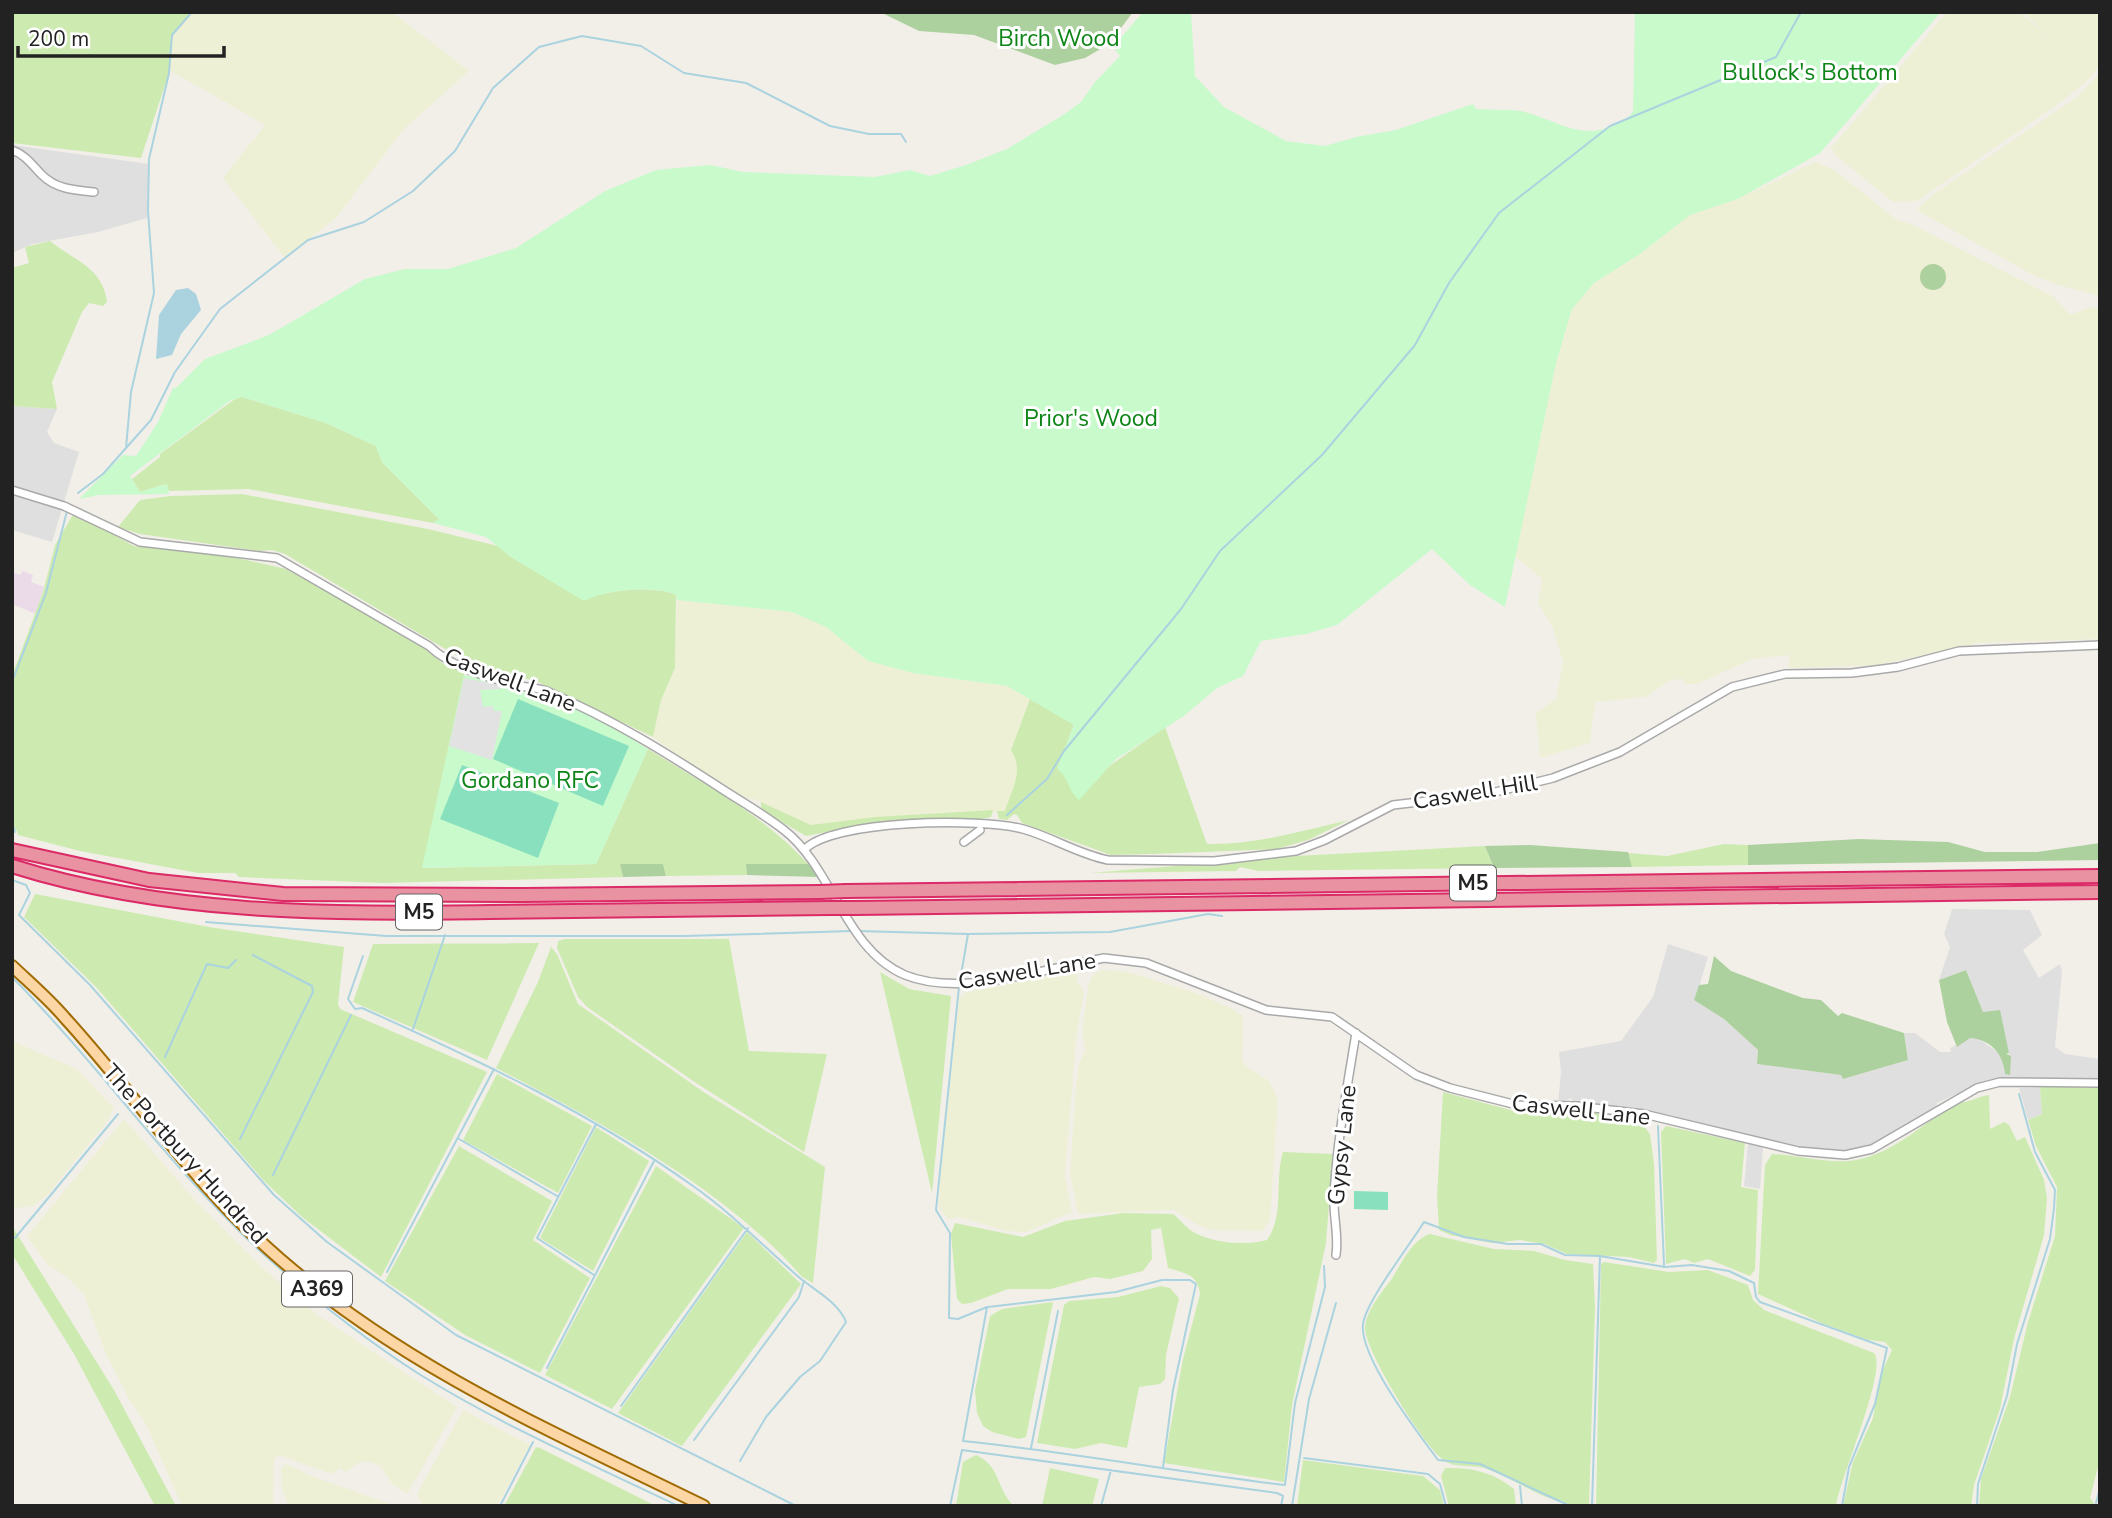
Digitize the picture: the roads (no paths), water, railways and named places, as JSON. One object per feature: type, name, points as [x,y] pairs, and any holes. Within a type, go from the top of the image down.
[{"type":"highway","name":"M5","points":[[12,850],[149,880],[284,894],[524,895],[2100,876]]},
{"type":"highway","name":"M5","points":[[12,866],[123,893],[228,908],[295,912],[855,908],[2100,892]]},
{"type":"main road","name":"The Portbury Hundred","points":[[12,966],[64,1016],[218,1198],[278,1258],[330,1300],[389,1343],[468,1390],[704,1506]]},
{"type":"street","points":[[12,150],[29,160],[52,184],[66,189],[93,192]]},
{"type":"street","name":"Caswell Lane","points":[[12,490],[64,506],[140,542],[269,556],[284,561],[429,646],[444,658],[522,686],[547,691],[620,726],[785,830],[804,849],[847,918],[870,947],[886,962],[912,978],[942,984],[967,983],[1104,958],[1121,958],[1146,963],[1266,1010],[1332,1017],[1423,1079],[1508,1103],[1529,1107],[1577,1106],[1644,1114],[1783,1148],[1834,1155],[1859,1153],[1886,1144],[1977,1087],[2000,1082],[2100,1083]]},
{"type":"street","name":"Caswell Hill","points":[[804,849],[825,836],[875,827],[966,823],[1022,829],[1108,860],[1214,861],[1259,857],[1296,851],[1325,840],[1393,805],[1488,794],[1553,778],[1620,752],[1732,687],[1785,674],[1852,673],[1898,667],[1959,651],[2100,645]]},
{"type":"street","points":[[966,823],[966,840],[980,830]]},
{"type":"street","name":"Gypsy Lane","points":[[1336,1255],[1339,1240],[1334,1203],[1339,1136],[1356,1033]]},
{"type":"water","points":[[188,288],[196,294],[201,310],[181,334],[172,355],[156,359],[159,315],[176,290]]},
{"type":"waterway","points":[[78,493],[103,474],[126,448],[131,392],[154,293],[148,211],[149,159],[169,73],[172,35],[192,12]]},
{"type":"waterway","points":[[1007,815],[1047,779],[1064,751],[1181,609],[1220,551],[1322,455],[1415,345],[1449,283],[1499,213],[1610,126],[1776,57],[1801,12]]},
{"type":"waterway","points":[[126,448],[151,420],[175,372],[220,309],[308,240],[364,222],[413,191],[455,151],[493,88],[539,47],[582,36],[641,46],[684,73],[746,83],[830,126],[869,134],[901,134],[906,142]]},
{"type":"waterway","points":[[12,682],[46,593],[67,511]]},
{"type":"waterway","points":[[12,822],[15,832]]},
{"type":"waterway","points":[[12,880],[26,885],[30,893],[19,915],[90,985],[274,1195],[327,1242],[456,1335],[796,1506]]},
{"type":"waterway","points":[[857,931],[968,934],[1110,932],[1208,914],[1222,916]]},
{"type":"waterway","points":[[206,922],[386,936],[685,936],[852,931]]},
{"type":"waterway","points":[[960,981],[968,934]]},
{"type":"waterway","points":[[413,1029],[445,935]]},
{"type":"waterway","points":[[240,1139],[313,992],[312,986],[253,955]]},
{"type":"waterway","points":[[363,956],[348,999],[355,1009],[362,1008],[490,1067],[574,1111],[654,1159],[708,1197],[801,1279],[827,1298],[843,1315],[846,1322],[820,1361],[800,1377],[766,1417],[740,1461]]},
{"type":"waterway","points":[[165,1057],[207,964],[228,968],[236,960]]},
{"type":"waterway","points":[[12,977],[227,1219],[318,1300],[378,1346],[450,1393],[678,1506]]},
{"type":"waterway","points":[[959,987],[936,1210],[950,1233],[949,1318],[958,1319],[987,1307],[963,1441],[1285,1485],[1295,1403],[1325,1287],[1324,1266]]},
{"type":"waterway","points":[[273,1175],[351,1015]]},
{"type":"waterway","points":[[387,1272],[494,1069]]},
{"type":"waterway","points":[[1977,1506],[1978,1484],[2007,1396],[2017,1344],[2050,1239],[2054,1208],[2055,1190],[2035,1152],[2019,1094]]},
{"type":"waterway","points":[[15,1238],[118,1114]]},
{"type":"waterway","points":[[594,1275],[537,1238],[596,1124]]},
{"type":"waterway","points":[[1658,1126],[1664,1265]]},
{"type":"waterway","points":[[459,1139],[557,1196]]},
{"type":"waterway","points":[[547,1368],[654,1161]]},
{"type":"waterway","points":[[1570,1506],[1480,1464],[1438,1460],[1404,1414],[1370,1355],[1364,1338],[1363,1324],[1366,1314],[1424,1222],[1464,1237],[1508,1244],[1541,1244],[1565,1255],[1600,1256],[1665,1267],[1692,1265],[1729,1271],[1754,1283],[1756,1297],[1760,1302],[1887,1348],[1875,1404],[1849,1467],[1842,1506]]},
{"type":"waterway","points":[[621,1406],[748,1228]]},
{"type":"waterway","points":[[1592,1506],[1600,1256]]},
{"type":"waterway","points":[[988,1307],[1116,1292],[1162,1280],[1190,1280],[1196,1284],[1173,1390],[1163,1467]]},
{"type":"waterway","points":[[694,1440],[799,1297],[804,1281]]},
{"type":"waterway","points":[[1292,1506],[1309,1399],[1336,1303]]},
{"type":"waterway","points":[[1031,1448],[1058,1311]]},
{"type":"waterway","points":[[500,1506],[533,1442]]},
{"type":"waterway","points":[[950,1506],[962,1450],[1277,1493],[1283,1496],[1281,1506]]},
{"type":"waterway","points":[[1304,1458],[1428,1474],[1440,1484],[1446,1506]]},
{"type":"waterway","points":[[1101,1506],[1111,1470]]},
{"type":"waterway","points":[[1520,1486],[1522,1506]]},
{"type":"waterway","points":[[2096,1503],[2100,1488]]},
{"type":"park label","name":"Birch Wood","points":[[1059,38]]},
{"type":"park label","name":"Bullock's Bottom","points":[[1810,72]]},
{"type":"park label","name":"Prior's Wood","points":[[1091,418]]},
{"type":"park label","name":"Gordano RFC","points":[[530,780]]}]
